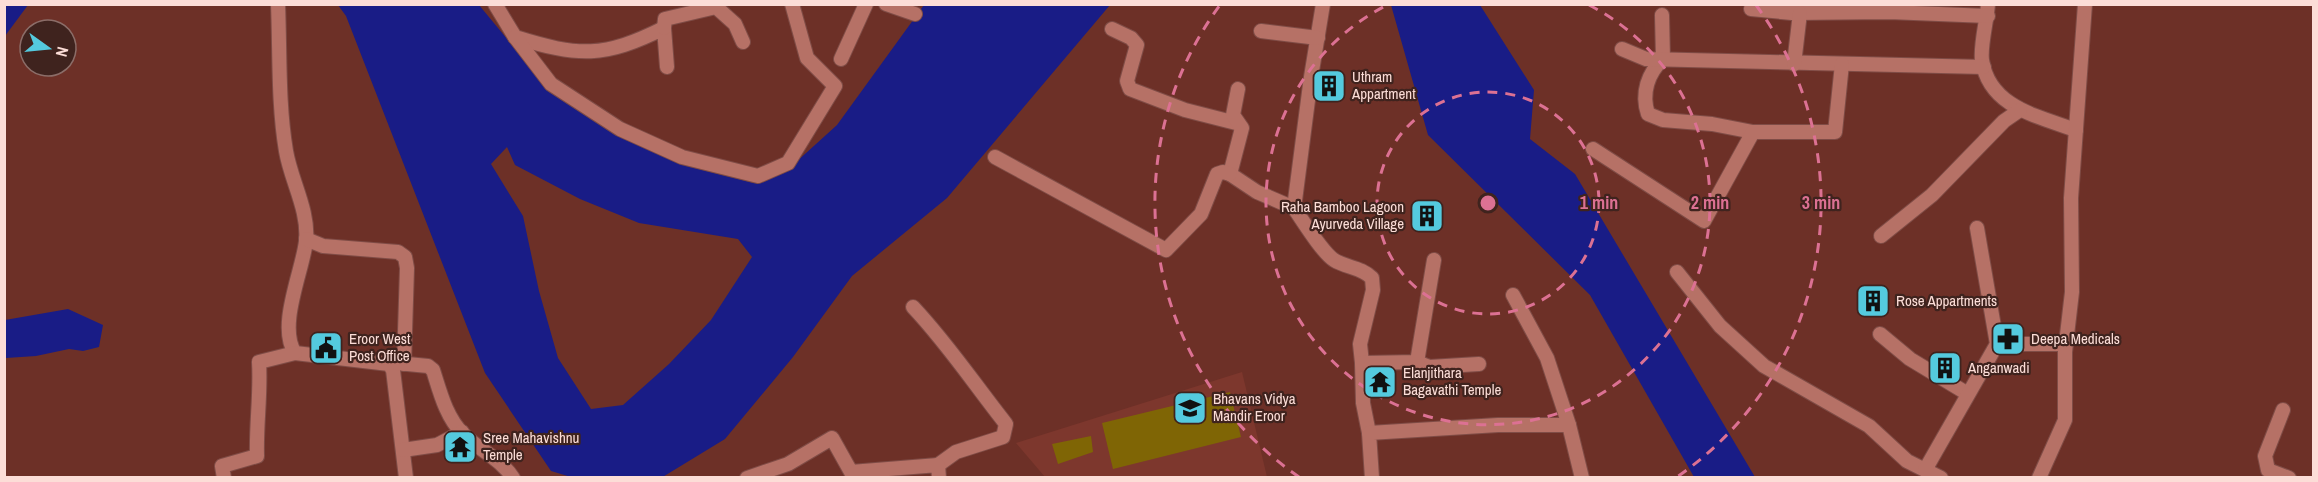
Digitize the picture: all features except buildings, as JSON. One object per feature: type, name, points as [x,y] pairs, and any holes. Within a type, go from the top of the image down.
[{"type":"street","points":[[278,4],[286,152],[302,203],[306,239],[290,308],[290,346],[295,353]]},
{"type":"street","points":[[495,4],[515,37],[551,84],[620,129],[682,157],[758,177],[788,163],[835,86],[807,58],[792,4]]},
{"type":"street","points":[[841,59],[866,4]]},
{"type":"street","points":[[886,4],[915,14]]},
{"type":"street","points":[[1294,208],[1323,4]]},
{"type":"street","points":[[2039,477],[2065,420],[2066,344],[2072,291],[2071,198],[2085,4]]},
{"type":"street","points":[[667,67],[665,20],[716,7],[735,24],[743,42]]},
{"type":"street","points":[[1751,9],[1800,13],[1988,10],[1981,58],[1989,85],[2002,99],[2020,110],[2076,130]]},
{"type":"street","points":[[1794,63],[1800,13]]},
{"type":"street","points":[[1662,15],[1663,59],[1650,72],[1645,104],[1648,114],[1663,120],[1712,124],[1753,132],[1835,132],[1842,64]]},
{"type":"street","points":[[515,37],[555,50],[605,52],[634,43],[664,28]]},
{"type":"street","points":[[1112,29],[1131,38],[1137,45],[1127,81],[1130,89],[1185,110],[1236,123],[1242,128],[1230,174]]},
{"type":"street","points":[[1261,31],[1318,38]]},
{"type":"street","points":[[1622,50],[1646,58],[1663,59],[1984,67]]},
{"type":"street","points":[[1236,123],[1233,115],[1238,88]]},
{"type":"street","points":[[1881,236],[1932,195],[2004,121],[2020,110]]},
{"type":"street","points":[[1593,148],[1704,221],[1753,132]]},
{"type":"street","points":[[995,157],[1166,250],[1201,214],[1217,174],[1222,172],[1230,174],[1264,196],[1294,208],[1314,237],[1334,260],[1361,269],[1372,278],[1373,290],[1360,344],[1363,403],[1369,433],[1372,477]]},
{"type":"street","points":[[1925,470],[1997,344],[1977,228]]},
{"type":"street","points":[[306,239],[323,246],[398,252],[405,257],[407,268],[404,364]]},
{"type":"street","points":[[1418,362],[1434,260]]},
{"type":"street","points":[[1677,272],[1720,326],[1764,366],[1869,426],[1907,461],[1941,477]]},
{"type":"street","points":[[1513,295],[1546,358],[1569,425],[1582,477]]},
{"type":"street","points":[[747,477],[788,464],[832,438],[851,472],[939,471],[956,452],[1004,437],[1006,424],[956,356],[913,307]]},
{"type":"street","points":[[1880,334],[1910,359],[1968,394]]},
{"type":"street","points":[[1997,344],[2066,344]]},
{"type":"street","points":[[224,477],[222,466],[257,456],[255,420],[261,392],[259,362],[295,353],[389,364],[428,366],[433,370],[445,408],[462,432],[507,468],[513,477]]},
{"type":"street","points":[[1362,363],[1418,362],[1429,367],[1479,363]]},
{"type":"street","points":[[389,364],[393,370],[406,477]]},
{"type":"street","points":[[2283,410],[2265,456],[2268,470],[2289,477]]},
{"type":"street","points":[[1369,433],[1498,425],[1569,425]]},
{"type":"street","points":[[403,450],[437,445],[462,432]]},
{"type":"shaded area","points":[[4,5],[28,5],[5,36]]},
{"type":"shaded area","points":[[338,5],[479,5],[547,87],[597,120],[687,166],[754,183],[784,173],[837,125],[924,5],[1110,5],[947,198],[852,276],[793,357],[725,439],[661,478],[571,477],[551,471],[485,373],[346,16]],"holes":[[[507,147],[515,165],[580,199],[639,223],[738,239],[752,257],[711,320],[669,364],[623,405],[591,409],[558,358],[539,291],[523,216],[491,164]]]},
{"type":"shaded area","points":[[1391,5],[1480,5],[1534,90],[1530,139],[1575,174],[1755,477],[1694,477],[1590,295],[1428,135]]},
{"type":"shaded area","points":[[68,309],[103,325],[99,347],[83,351],[69,349],[36,356],[6,358],[5,320]]},
{"type":"shaded area","name":"Bhavans Vidya Mandir Eroor","points":[[1242,372],[1267,477],[1045,477],[1016,443]]},
{"type":"shaded area","points":[[1230,392],[1241,437],[1113,469],[1102,423]]},
{"type":"shaded area","points":[[1091,436],[1093,452],[1058,464],[1052,444]]},
{"type":"place","name":"Uthram Appartment","points":[[1329,86]]},
{"type":"place","name":"Raha Bamboo Lagoon Ayurveda Village","points":[[1427,216]]},
{"type":"place","name":"Rose Appartments","points":[[1873,301]]},
{"type":"place","name":"Deepa Medicals","points":[[2008,339]]},
{"type":"place","name":"Eroor West Post Office","points":[[326,348]]},
{"type":"place","name":"Anganwadi","points":[[1945,368]]},
{"type":"place","name":"Elanjithara Bagavathi Temple","points":[[1380,382]]},
{"type":"place","name":"Bhavans Vidya Mandir Eroor","points":[[1190,408]]},
{"type":"place","name":"Sree Mahavishnu Temple","points":[[460,447]]}]
